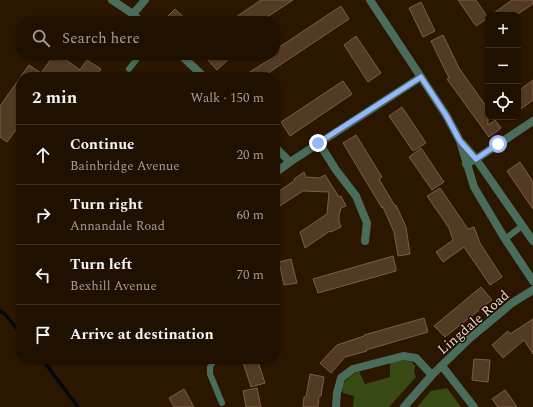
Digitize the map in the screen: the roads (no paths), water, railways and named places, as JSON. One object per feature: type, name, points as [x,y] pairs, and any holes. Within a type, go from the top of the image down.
[{"type":"street","points":[[112,0],[133,14],[145,0]]},
{"type":"street","points":[[370,0],[446,115],[460,141],[476,159],[533,241]]},
{"type":"street","points":[[186,60],[199,72]]},
{"type":"street","points":[[280,169],[318,143],[421,77]]},
{"type":"street","points":[[466,164],[533,121]]},
{"type":"street","points":[[460,141],[474,187],[504,239],[533,281]]},
{"type":"street","points":[[318,143],[356,196],[367,223],[365,241]]},
{"type":"street","points":[[280,152],[290,162]]},
{"type":"street","name":"Lingdale Road","points":[[404,407],[432,375],[469,339],[512,303],[533,290]]},
{"type":"street","points":[[336,407],[337,393],[341,378],[353,370],[403,356],[416,358],[432,375]]},
{"type":"street","points":[[442,366],[474,407]]},
{"type":"lane","points":[[129,69],[136,60]]},
{"type":"lane","points":[[504,239],[522,226]]},
{"type":"lane","points":[[212,364],[210,367],[210,374],[222,403]]},
{"type":"waterway","points":[[0,311],[5,314],[16,328]]},
{"type":"waterway","points":[[46,364],[78,407]]}]
